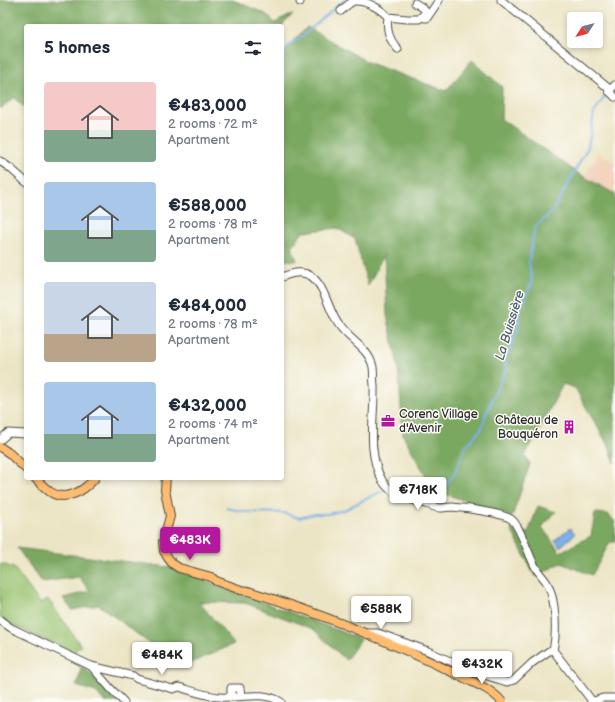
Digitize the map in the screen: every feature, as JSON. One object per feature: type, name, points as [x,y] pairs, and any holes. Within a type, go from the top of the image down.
[{"type":"main road","points":[[0,447],[24,467]]},
{"type":"main road","points":[[37,480],[49,492],[68,496],[82,490],[93,480]]},
{"type":"main road","points":[[166,480],[165,490],[170,516],[163,542],[164,551],[173,564],[180,568],[241,590],[290,604],[364,633],[432,662],[496,695],[502,702]]},
{"type":"street","points":[[341,11],[356,0],[364,1],[383,12],[388,17],[419,19],[427,18],[439,0]]},
{"type":"street","points":[[496,0],[604,89],[609,91]]},
{"type":"street","points":[[501,0],[607,87],[615,97]]},
{"type":"street","points":[[415,3],[426,12],[419,19]]},
{"type":"street","points":[[388,17],[386,25],[390,40],[398,49]]},
{"type":"street","points":[[609,91],[615,85]]},
{"type":"street","points":[[0,161],[24,180]]},
{"type":"street","points":[[284,276],[301,272],[310,275],[320,285],[339,327],[368,356],[373,368],[373,453],[377,469],[387,487],[396,493],[439,508],[463,508],[503,516],[512,520],[517,527],[535,567],[548,584],[551,592],[556,628],[553,650],[592,701],[603,698],[615,698]]},
{"type":"street","points":[[0,440],[8,433],[24,434]]},
{"type":"street","points":[[0,620],[10,628],[91,666],[133,676],[137,679],[173,688],[179,687],[219,697],[260,695],[273,697],[281,702]]},
{"type":"street","points":[[364,633],[378,633],[428,651],[474,672],[508,682],[514,680],[532,663],[549,651],[553,650]]},
{"type":"street","points":[[91,666],[111,690],[124,702]]},
{"type":"shaded area","points":[[598,152],[615,163],[615,194],[585,177]]},
{"type":"green space","points":[[0,0],[233,0],[266,14],[275,23],[293,14],[284,24],[24,24],[24,107],[14,98],[0,109]]},
{"type":"green space","points":[[307,27],[369,63],[446,91],[472,60],[502,87],[501,119],[579,174],[615,194],[615,463],[609,447],[575,388],[563,384],[525,456],[530,464],[512,517],[434,490],[403,435],[398,366],[387,315],[384,254],[368,286],[355,239],[337,228],[303,232],[292,247],[297,261],[284,260],[284,51]]},
{"type":"green space","points":[[538,506],[556,512],[542,527],[560,552],[591,536],[595,513],[608,514],[615,522],[615,542],[610,542],[592,575],[561,563],[535,577],[511,529],[528,533]]},
{"type":"green space","points":[[17,548],[169,567],[361,639],[346,660],[313,629],[245,603],[199,602],[234,644],[191,663],[178,654],[160,653],[99,605],[72,610],[63,598],[90,591],[79,577],[42,582]]},
{"type":"green space","points":[[2,564],[14,568],[40,603],[48,599],[81,646],[76,649],[75,653],[12,625],[0,617],[0,565]]},
{"type":"green space","points":[[81,665],[121,702],[105,702],[96,692],[76,686]]},
{"type":"water","points":[[570,528],[575,534],[560,547],[555,540]]},
{"type":"waterway","points":[[284,54],[290,44],[305,34],[344,0]]},
{"type":"waterway","name":"La Buissière","points":[[442,491],[455,472],[465,447],[482,428],[485,416],[505,371],[506,357],[518,330],[520,310],[532,282],[529,261],[535,227],[553,211],[588,147],[594,113],[605,96]]},
{"type":"waterway","name":"La Buissière","points":[[226,508],[247,512],[284,513],[299,518],[314,514],[328,514],[344,510],[386,489]]},
{"type":"place","name":"Corenc Village d'Avenir","points":[[388,421]]},
{"type":"place","name":"Château de Bouquéron","points":[[569,427]]}]
